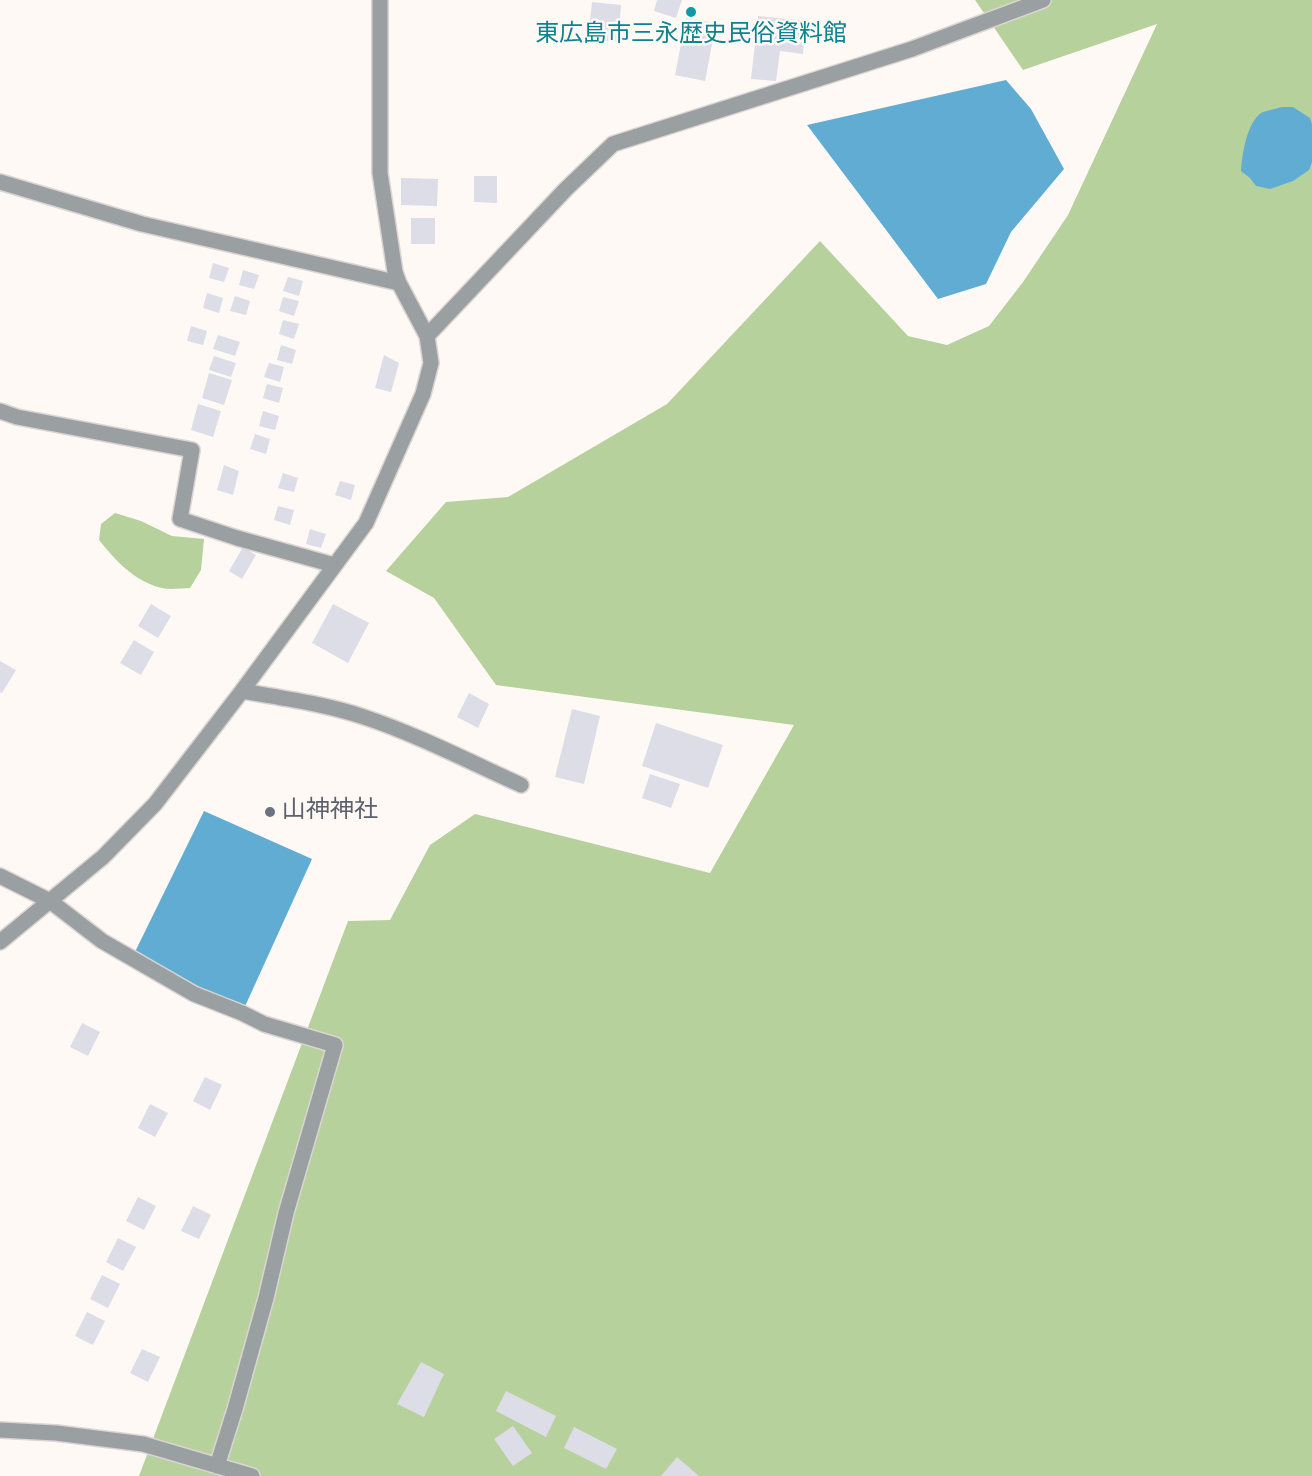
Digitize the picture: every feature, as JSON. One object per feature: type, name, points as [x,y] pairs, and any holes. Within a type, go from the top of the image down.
[{"type":"street","points":[[0,942],[104,856],[155,804],[366,523],[423,394],[431,363],[427,336],[395,272],[380,173],[380,0]]},
{"type":"street","points":[[427,336],[566,189],[613,144],[912,49],[1043,0]]},
{"type":"street","points":[[0,182],[142,224],[399,283]]},
{"type":"street","points":[[0,411],[27,419],[192,450],[180,519],[334,566]]},
{"type":"street","points":[[242,691],[323,706],[363,717],[414,736],[521,785]]},
{"type":"street","points":[[0,876],[50,902],[102,941],[194,994],[264,1024],[335,1045],[286,1212],[266,1298],[217,1466]]},
{"type":"street","points":[[0,1430],[56,1433],[143,1444],[252,1476]]},
{"type":"green space","points":[[975,0],[1312,0],[1312,1476],[139,1476],[348,921],[390,920],[430,845],[475,814],[710,873],[794,725],[496,685],[434,598],[386,571],[446,502],[508,497],[667,404],[820,241],[908,336],[947,345],[989,326],[1023,282],[1068,215],[1157,24],[1023,70]]},
{"type":"green space","points":[[115,513],[141,521],[172,536],[204,539],[201,570],[190,588],[165,589],[152,585],[134,575],[119,562],[99,540],[101,524]]},
{"type":"water","points":[[1006,80],[1031,109],[1064,169],[1011,232],[986,284],[938,299],[807,125]]},
{"type":"water","points":[[1282,107],[1293,107],[1310,118],[1312,162],[1309,170],[1293,181],[1270,189],[1256,186],[1241,171],[1246,138],[1258,116],[1263,112]]},
{"type":"water","points":[[204,811],[312,859],[242,1013],[132,958]]},
{"type":"building","points":[[657,0],[682,0],[676,18],[654,11]]},
{"type":"building","points":[[592,2],[621,5],[618,42],[588,39]]},
{"type":"building","points":[[758,16],[806,21],[803,54],[780,51],[776,81],[751,79]]},
{"type":"building","points":[[686,18],[716,23],[705,81],[675,75]]},
{"type":"building","points":[[474,176],[497,176],[497,203],[474,202]]},
{"type":"building","points":[[401,178],[438,179],[437,206],[401,205]]},
{"type":"building","points":[[411,218],[435,218],[435,244],[411,244]]},
{"type":"building","points":[[213,263],[229,268],[224,282],[209,278]]},
{"type":"building","points":[[243,270],[259,275],[254,289],[239,285]]},
{"type":"building","points":[[288,277],[303,281],[299,296],[283,291]]},
{"type":"building","points":[[207,293],[223,298],[219,313],[203,308]]},
{"type":"building","points":[[235,296],[250,301],[246,315],[230,311]]},
{"type":"building","points":[[283,297],[299,301],[294,316],[279,311]]},
{"type":"building","points":[[283,320],[299,324],[294,339],[279,334]]},
{"type":"building","points":[[191,326],[207,331],[203,345],[187,341]]},
{"type":"building","points":[[218,335],[240,342],[235,356],[213,349]]},
{"type":"building","points":[[281,345],[296,350],[292,364],[277,360]]},
{"type":"building","points":[[384,355],[399,363],[391,392],[375,388]]},
{"type":"building","points":[[214,356],[236,363],[231,377],[209,370]]},
{"type":"building","points":[[269,363],[284,367],[280,382],[264,377]]},
{"type":"building","points":[[209,373],[232,380],[224,405],[202,398]]},
{"type":"building","points":[[267,384],[283,388],[279,403],[263,398]]},
{"type":"building","points":[[198,404],[221,411],[213,437],[191,430]]},
{"type":"building","points":[[263,411],[279,416],[275,430],[259,426]]},
{"type":"building","points":[[255,434],[270,439],[266,454],[250,449]]},
{"type":"building","points":[[224,465],[239,471],[233,495],[217,490]]},
{"type":"building","points":[[283,473],[298,478],[294,492],[278,488]]},
{"type":"building","points":[[340,481],[355,485],[351,500],[335,495]]},
{"type":"building","points":[[278,506],[294,510],[290,525],[274,520]]},
{"type":"building","points":[[310,529],[326,534],[321,548],[306,544]]},
{"type":"building","points":[[243,547],[256,555],[242,579],[229,571]]},
{"type":"building","points":[[151,604],[171,616],[158,638],[138,626]]},
{"type":"building","points":[[333,604],[369,623],[348,663],[312,643]]},
{"type":"building","points":[[134,640],[154,652],[141,675],[120,663]]},
{"type":"building","points":[[0,661],[16,670],[2,693],[0,692]]},
{"type":"building","points":[[469,693],[489,704],[478,728],[457,717]]},
{"type":"building","points":[[572,709],[600,716],[584,784],[555,777]]},
{"type":"building","points":[[656,723],[723,745],[708,788],[642,766]]},
{"type":"building","points":[[650,774],[680,784],[671,808],[642,798]]},
{"type":"building","points":[[82,1023],[100,1032],[88,1056],[70,1047]]},
{"type":"building","points":[[205,1077],[222,1085],[210,1110],[193,1101]]},
{"type":"building","points":[[150,1104],[168,1113],[155,1137],[138,1128]]},
{"type":"building","points":[[138,1197],[156,1206],[144,1230],[126,1221]]},
{"type":"building","points":[[193,1206],[211,1215],[199,1239],[181,1231]]},
{"type":"building","points":[[118,1238],[136,1247],[123,1271],[106,1262]]},
{"type":"building","points":[[102,1275],[120,1284],[108,1308],[90,1299]]},
{"type":"building","points":[[87,1312],[105,1321],[93,1345],[75,1336]]},
{"type":"building","points":[[142,1349],[160,1357],[148,1382],[130,1373]]},
{"type":"building","points":[[421,1362],[444,1374],[424,1417],[397,1404]]},
{"type":"building","points":[[506,1391],[556,1416],[546,1437],[496,1411]]},
{"type":"building","points":[[513,1426],[532,1453],[513,1466],[494,1439]]},
{"type":"building","points":[[574,1427],[617,1449],[606,1469],[564,1448]]},
{"type":"building","points":[[677,1457],[699,1476],[661,1476]]},
{"type":"place","name":"東広島市三永歴史民俗資料館","points":[[691,12]]},
{"type":"place","name":"山神神社","points":[[270,812]]}]
